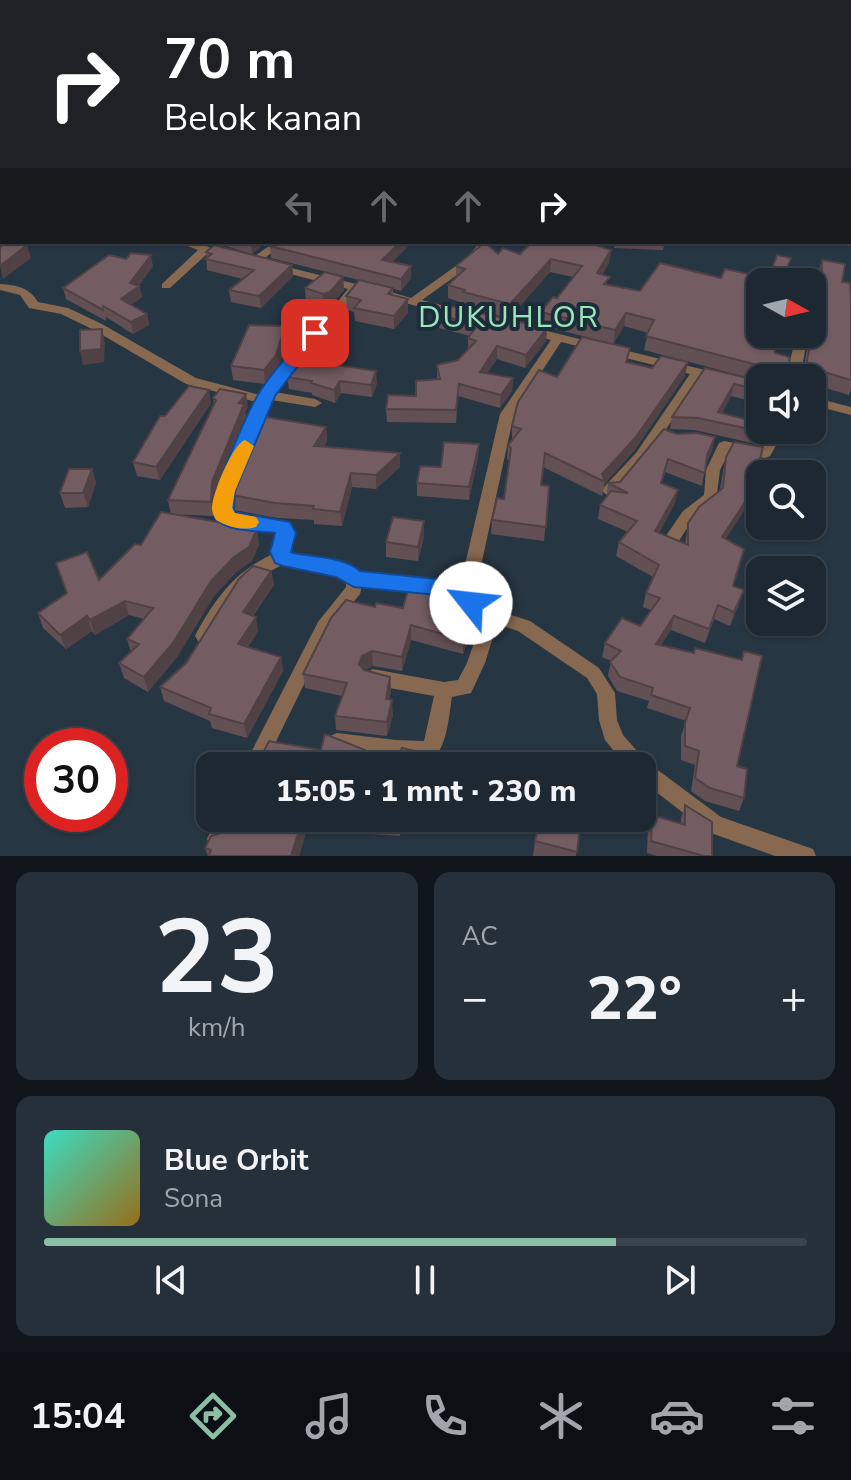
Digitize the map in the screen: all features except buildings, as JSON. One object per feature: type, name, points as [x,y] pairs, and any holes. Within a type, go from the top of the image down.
[{"type":"street","points":[[189,244],[472,316]]},
{"type":"street","points":[[253,262],[275,244]]},
{"type":"street","points":[[412,302],[471,260],[484,244]]},
{"type":"street","points":[[166,286],[206,249]]},
{"type":"street","points":[[0,287],[19,290],[28,294],[33,305],[64,311],[98,327],[191,381],[265,397],[315,403]]},
{"type":"street","points":[[283,557],[280,552],[286,533],[282,527],[223,515],[225,491],[265,397],[356,287]]},
{"type":"street","points":[[517,328],[735,382]]},
{"type":"street","points":[[558,338],[507,414],[468,589],[471,603],[491,617],[524,626],[593,673],[606,693],[608,720],[615,740],[626,752]]},
{"type":"street","points":[[610,490],[635,464],[697,373]]},
{"type":"street","points":[[826,405],[851,411]]},
{"type":"street","points":[[657,433],[674,439]]},
{"type":"street","points":[[669,543],[688,515],[711,497],[716,444],[765,453],[770,444]]},
{"type":"street","points":[[197,649],[236,584],[256,569],[283,557],[347,572],[354,579],[468,589]]},
{"type":"street","points":[[261,752],[324,627],[354,589],[354,579]]},
{"type":"street","points":[[372,677],[444,690],[464,687],[476,663],[491,617]]},
{"type":"street","points":[[422,752],[433,745],[444,690]]},
{"type":"street","points":[[337,742],[371,752]]},
{"type":"street","points":[[656,779],[715,825],[805,856]]},
{"type":"street","points":[[218,839],[221,832]]},
{"type":"slow traffic","points":[[245,446],[225,491],[222,508],[223,515],[249,522]]},
{"type":"district","name":"DUKUHLOR","points":[[509,317]]},
{"type":"route","points":[[315,333],[266,395],[225,491],[223,515],[282,527],[286,533],[280,552],[290,560],[347,572],[354,579],[468,589],[471,603]]}]
